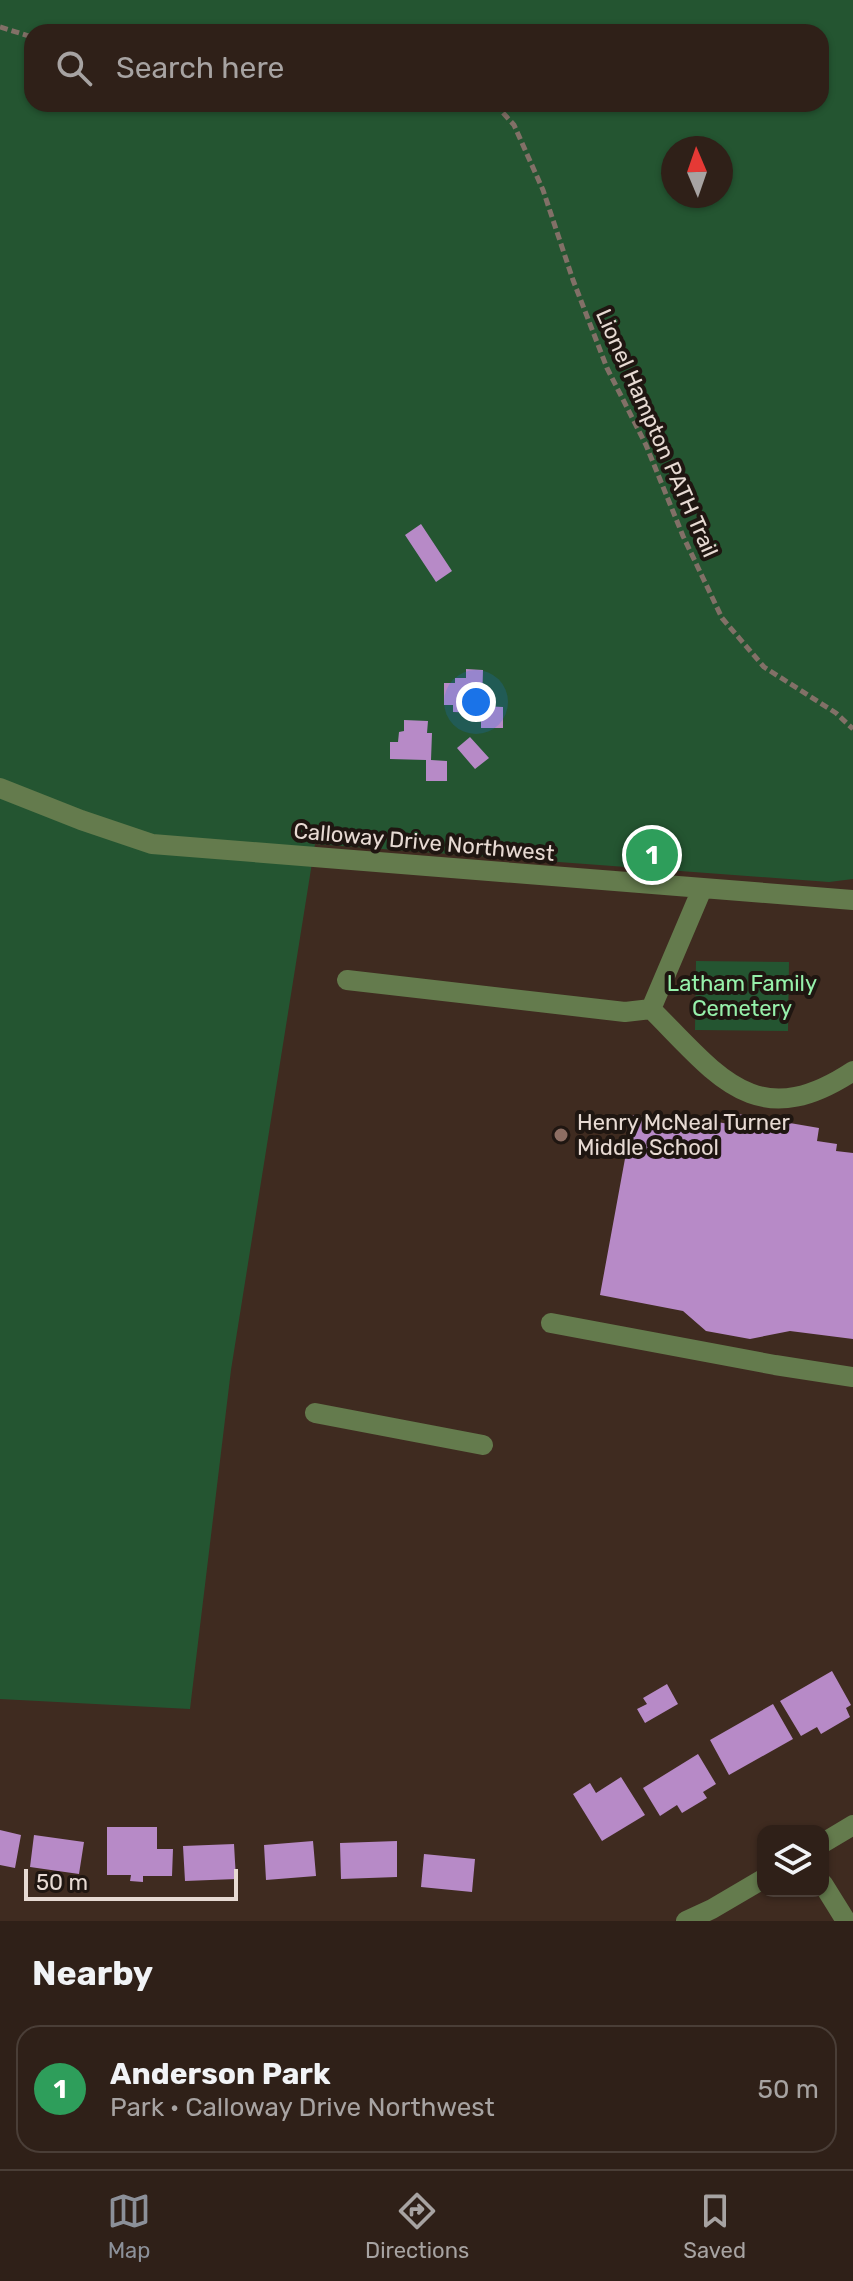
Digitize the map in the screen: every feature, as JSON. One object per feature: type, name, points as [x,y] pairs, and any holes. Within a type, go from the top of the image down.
[{"type":"street","name":"Calloway Drive Northwest","points":[[0,788],[152,844],[853,900]]},
{"type":"street","points":[[651,1009],[702,889]]},
{"type":"street","points":[[347,980],[625,1012],[651,1009]]},
{"type":"street","points":[[651,1009],[716,1073],[739,1089],[769,1099],[824,1090],[853,1071]]},
{"type":"street","points":[[551,1323],[853,1377]]},
{"type":"street","points":[[315,1413],[483,1445]]},
{"type":"street","points":[[829,1839],[853,1825]]},
{"type":"street","points":[[686,1921],[757,1883]]},
{"type":"street","points":[[829,1894],[846,1921]]},
{"type":"path","points":[[0,27],[24,34]]},
{"type":"path","name":"Lionel Hampton PATH Trail","points":[[502,112],[514,125],[543,190],[607,368],[646,445],[683,536],[722,618],[764,667],[836,713],[853,729]]},
{"type":"green space","points":[[0,0],[853,0],[853,879],[829,882],[315,844],[231,1370],[190,1709],[0,1699]]},
{"type":"green space","name":"Latham Family Cemetery","points":[[696,961],[789,962],[788,1031],[695,1030]]},
{"type":"building","points":[[421,524],[452,571],[436,582],[405,535]]},
{"type":"building","points":[[466,669],[483,670],[482,706],[503,707],[503,728],[481,728],[481,713],[453,712],[453,705],[444,705],[444,683],[455,683],[455,678],[466,678]]},
{"type":"building","points":[[404,720],[428,721],[427,733],[432,733],[431,760],[447,761],[447,781],[426,781],[426,760],[390,759],[390,742],[398,742],[399,732],[404,731]]},
{"type":"building","points":[[470,737],[489,758],[475,769],[457,748]]},
{"type":"building","points":[[732,1113],[819,1128],[817,1141],[837,1144],[836,1151],[853,1153],[853,1339],[790,1331],[750,1339],[706,1331],[683,1311],[600,1295],[633,1115],[709,1126],[711,1121],[729,1124]]},
{"type":"building","points":[[832,1671],[851,1705],[846,1708],[850,1717],[821,1734],[817,1727],[801,1736],[780,1701]]},
{"type":"building","points":[[667,1684],[678,1704],[645,1723],[637,1709],[647,1704],[643,1698]]},
{"type":"building","points":[[773,1704],[793,1739],[729,1775],[710,1740]]},
{"type":"building","points":[[698,1754],[716,1784],[703,1792],[707,1798],[682,1813],[677,1805],[660,1816],[643,1788]]},
{"type":"building","points":[[621,1777],[645,1815],[602,1841],[573,1794],[590,1783],[596,1793]]},
{"type":"building","points":[[107,1827],[157,1827],[157,1849],[173,1849],[172,1876],[143,1876],[143,1882],[130,1881],[131,1875],[107,1875]]},
{"type":"building","points":[[0,1830],[21,1835],[15,1868],[0,1865]]},
{"type":"building","points":[[34,1835],[84,1842],[79,1874],[30,1867]]},
{"type":"building","points":[[313,1841],[316,1876],[266,1880],[264,1845]]},
{"type":"building","points":[[397,1841],[397,1877],[341,1879],[340,1843]]},
{"type":"building","points":[[234,1844],[236,1879],[185,1881],[183,1846]]},
{"type":"building","points":[[424,1854],[475,1859],[472,1892],[421,1887]]},
{"type":"place","name":"Anderson Park","points":[[652,855]]},
{"type":"place","name":"Henry McNeal Turner Middle School","points":[[561,1135]]}]
